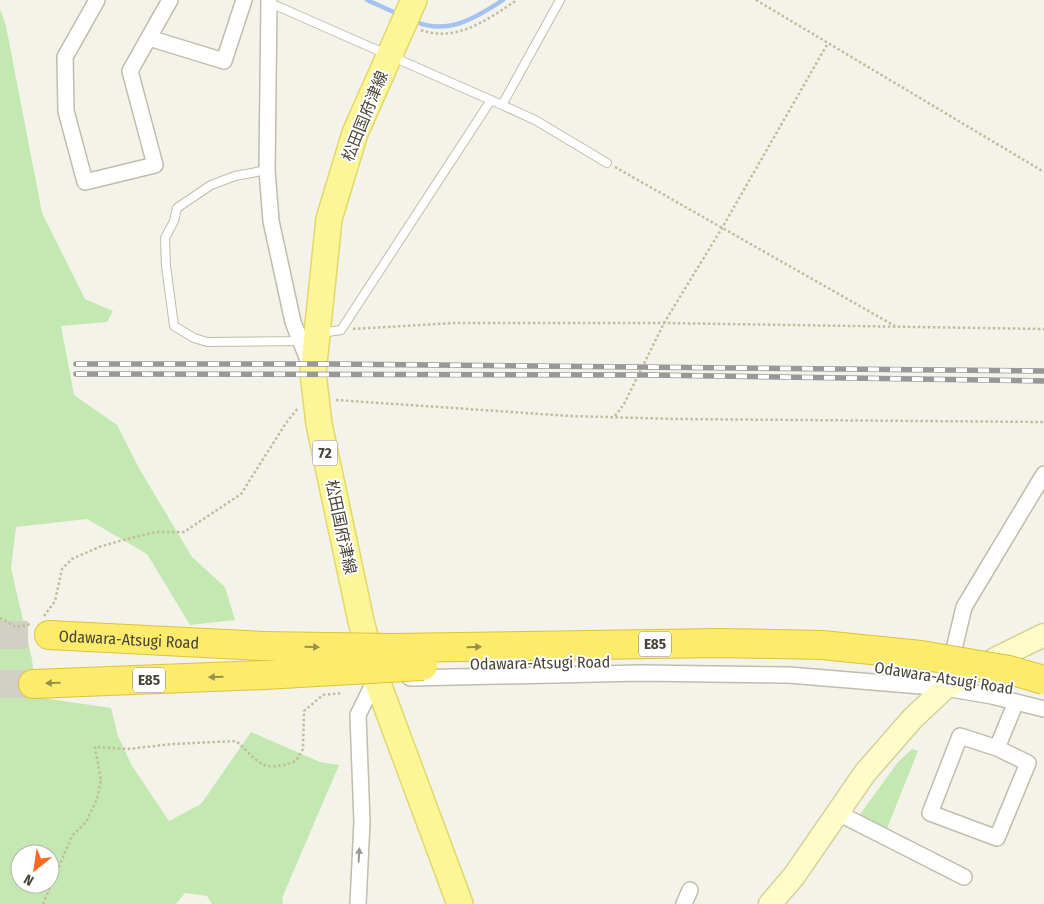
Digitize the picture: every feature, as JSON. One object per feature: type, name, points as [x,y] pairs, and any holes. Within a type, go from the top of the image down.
[{"type":"highway","name":"Odawara-Atsugi Road","points":[[42,625],[263,646],[393,648],[719,644],[822,645],[920,655],[1009,670],[1044,680]]},
{"type":"highway","name":"Odawara-Atsugi Road","points":[[33,684],[264,675],[395,667],[715,660],[821,661],[917,670],[1003,685],[1044,696]]},
{"type":"main road","name":"松田国府津線","points":[[414,0],[355,133],[328,219],[320,335],[313,373],[319,424],[359,611],[376,678],[460,904]]},
{"type":"street","points":[[96,0],[65,57],[66,111],[85,182],[155,165],[130,71],[170,0]]},
{"type":"street","points":[[149,38],[224,61],[244,0]]},
{"type":"street","points":[[271,2],[268,170],[271,221],[293,322],[320,335]]},
{"type":"street","points":[[944,688],[964,607],[1044,474]]},
{"type":"street","points":[[770,904],[794,876],[865,773],[913,718],[944,688],[997,658],[1044,635]]},
{"type":"street","points":[[358,904],[362,822],[358,715],[376,678],[717,673],[789,675],[944,688],[992,696],[1044,710]]},
{"type":"street","points":[[997,748],[1016,702]]},
{"type":"street","points":[[960,736],[997,748],[1028,763],[997,838],[930,813],[960,736]]},
{"type":"street","points":[[838,813],[964,877]]},
{"type":"lane","points":[[502,105],[560,0]]},
{"type":"lane","points":[[271,2],[535,120],[607,163]]},
{"type":"lane","points":[[268,170],[235,176],[211,185],[177,208],[174,220],[165,238],[166,266],[174,326],[194,338],[208,342],[320,335],[491,100]]},
{"type":"path","points":[[403,24],[425,32],[441,34],[461,31],[483,22],[517,0]]},
{"type":"path","points":[[756,0],[1044,172]]},
{"type":"path","points":[[616,416],[624,404],[664,323],[722,228],[828,43]]},
{"type":"path","points":[[607,163],[896,327]]},
{"type":"path","points":[[320,335],[454,323],[664,323],[1044,329]]},
{"type":"path","points":[[0,618],[16,627],[42,625],[55,601],[62,569],[72,559],[99,547],[156,532],[184,532],[241,494],[286,423],[306,400],[315,399],[570,416],[676,419],[1044,422]]},
{"type":"path","points":[[43,904],[72,836],[86,822],[97,799],[102,780],[95,747],[128,750],[172,744],[236,741],[261,765],[279,768],[296,761],[303,749],[304,711],[323,695],[351,692]]},
{"type":"green space","points":[[0,9],[6,26],[42,213],[85,299],[113,311],[107,322],[61,326],[74,395],[117,425],[140,470],[192,557],[225,587],[235,620],[190,625],[147,554],[87,519],[16,527],[11,568],[32,659],[36,697],[111,708],[118,736],[131,764],[169,821],[201,804],[251,732],[320,762],[339,765],[282,898],[283,904],[212,904],[207,896],[185,893],[176,904],[0,904]]},
{"type":"green space","points":[[912,749],[918,751],[886,831],[858,817],[898,762]]},
{"type":"waterway","points":[[367,0],[400,15]]},
{"type":"waterway","points":[[414,21],[438,27],[450,26],[472,19],[503,0]]},
{"type":"tunnel","points":[[0,635],[49,635]]},
{"type":"tunnel","points":[[0,684],[33,684]]},
{"type":"railway","points":[[76,364],[331,364],[1044,371]]},
{"type":"railway","points":[[76,374],[651,375],[1044,381]]}]
